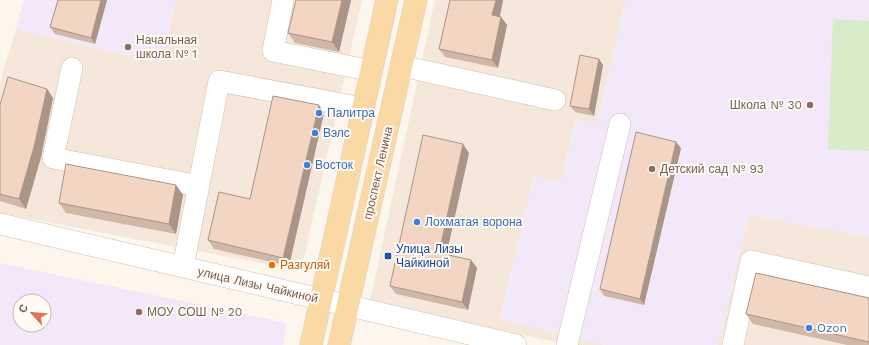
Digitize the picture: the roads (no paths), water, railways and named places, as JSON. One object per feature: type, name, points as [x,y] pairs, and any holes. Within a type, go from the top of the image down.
[{"type":"main road","points":[[311,345],[387,0]]},
{"type":"main road","name":"проспект Ленина","points":[[339,345],[416,0]]},
{"type":"street","points":[[283,0],[272,51],[372,71]]},
{"type":"street","points":[[402,66],[555,100]]},
{"type":"street","points":[[72,68],[53,158],[199,186]]},
{"type":"street","points":[[183,267],[219,81],[363,108]]},
{"type":"street","points":[[567,345],[620,124]]},
{"type":"street","name":"улица Лизы Чайкиной","points":[[0,224],[516,345]]},
{"type":"street","points":[[733,345],[751,261],[869,287]]},
{"type":"place","name":"Начальная школа № 1","points":[[128,47]]},
{"type":"place","name":"Школа № 30","points":[[810,105]]},
{"type":"place","name":"Палитра","points":[[319,113]]},
{"type":"place","name":"Вэлс","points":[[315,133]]},
{"type":"place","name":"Восток","points":[[307,165]]},
{"type":"place","name":"Детский сад № 93","points":[[652,169]]},
{"type":"place","name":"Лохматая ворона","points":[[417,222]]},
{"type":"place","name":"Улица Лизы Чайкиной","points":[[388,256]]},
{"type":"place","name":"Разгуляй","points":[[272,265]]},
{"type":"place","name":"МОУ СОШ № 20","points":[[139,312]]},
{"type":"place","name":"Ozon","points":[[809,328]]}]
